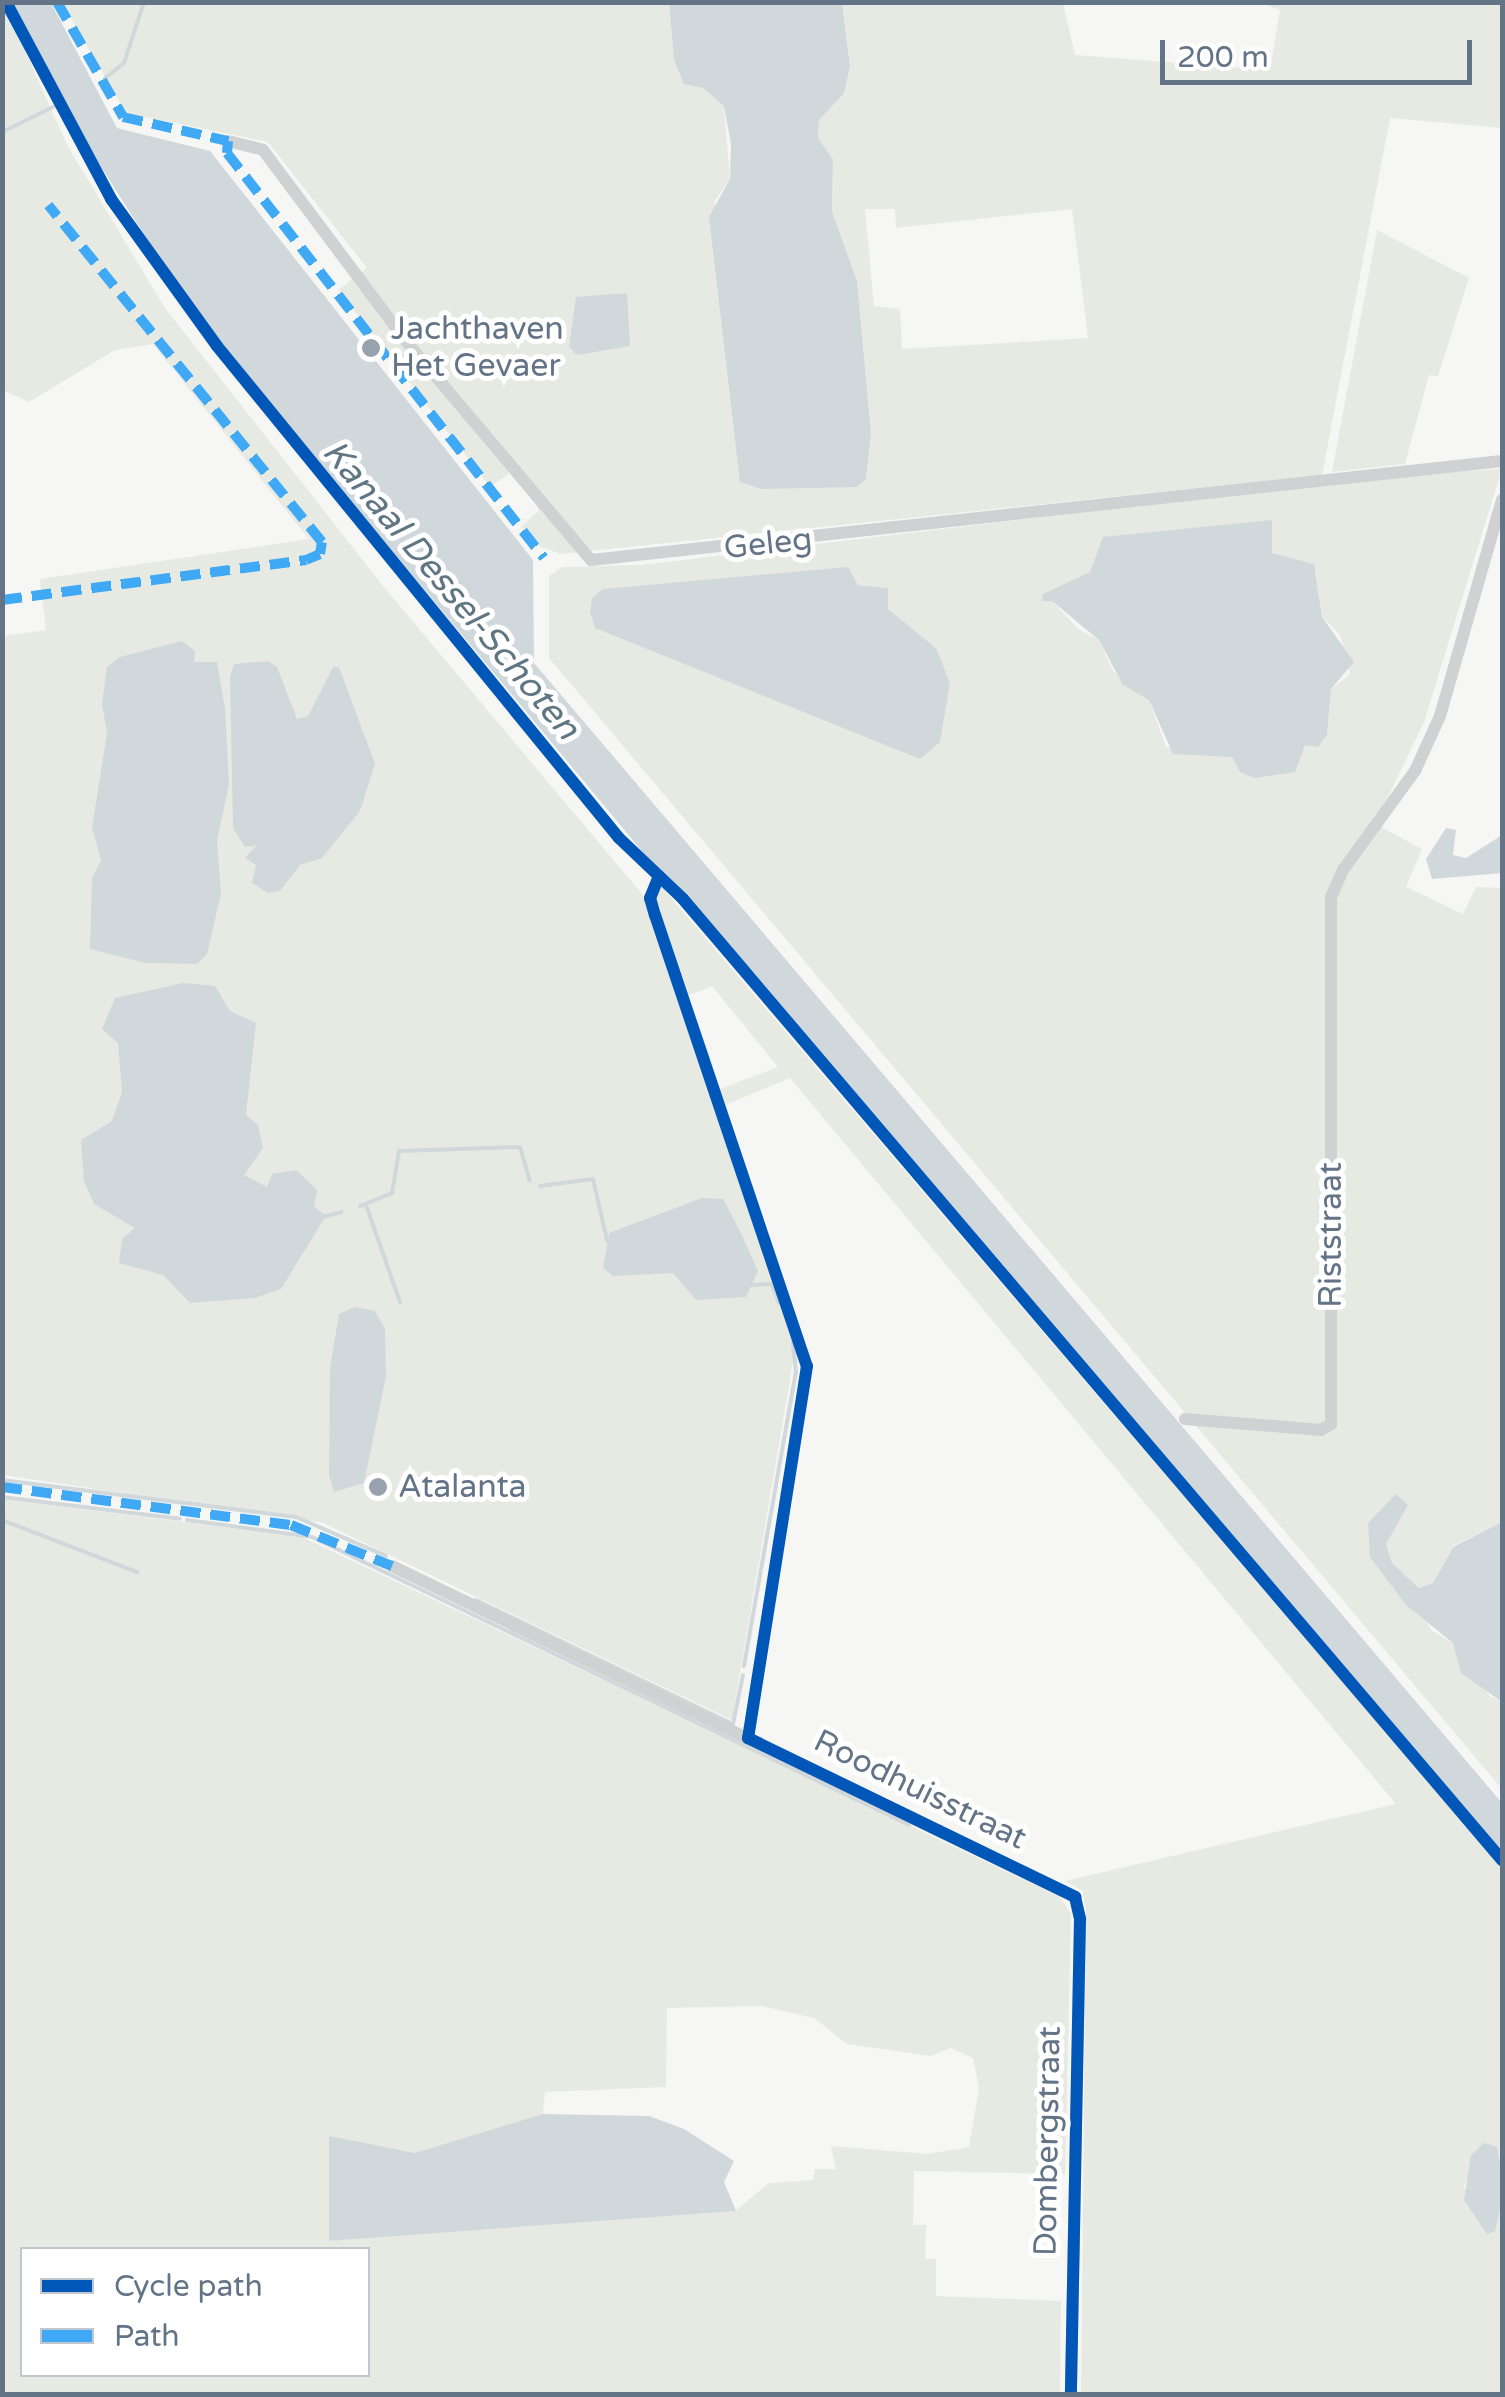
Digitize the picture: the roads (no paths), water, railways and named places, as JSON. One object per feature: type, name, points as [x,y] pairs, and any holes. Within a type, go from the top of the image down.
[{"type":"street","name":"Geleg","points":[[228,141],[263,150],[406,340],[591,560],[1502,460]]},
{"type":"street","name":"Riststraat","points":[[1185,1419],[1321,1430],[1331,1424],[1331,898],[1342,870],[1416,771],[1440,716],[1502,500]]},
{"type":"street","name":"Roodhuisstraat","points":[[392,1566],[1069,1892]]},
{"type":"street","name":"Dombergstraat","points":[[1069,1892],[1080,1919],[1071,2394]]},
{"type":"water","name":"Kanaal Dessel-Schoten","points":[[12,3],[51,3],[117,128],[210,151],[533,560],[534,663],[1502,1803],[1502,1851],[755,974],[651,862],[290,428],[176,285],[98,162]]},
{"type":"water","points":[[669,3],[842,3],[850,66],[844,93],[819,120],[818,138],[833,159],[832,211],[857,281],[871,433],[866,479],[857,487],[761,489],[740,482],[709,217],[730,179],[731,144],[724,106],[703,88],[684,84],[674,60]]},
{"type":"water","points":[[627,293],[630,346],[577,355],[569,347],[576,297]]},
{"type":"water","points":[[1272,520],[1272,553],[1314,564],[1322,617],[1354,662],[1331,689],[1327,735],[1318,747],[1305,745],[1295,772],[1254,778],[1240,772],[1232,757],[1173,754],[1149,700],[1123,685],[1099,640],[1052,601],[1042,601],[1043,594],[1090,572],[1103,537]]},
{"type":"water","points":[[848,567],[858,585],[888,588],[888,609],[936,648],[950,683],[940,742],[920,759],[595,628],[590,612],[592,598],[603,589]]},
{"type":"water","points":[[182,641],[195,651],[194,662],[217,662],[225,709],[229,784],[217,841],[221,894],[207,954],[197,964],[146,963],[90,949],[92,878],[101,860],[92,828],[107,733],[102,704],[107,667],[120,657]]},
{"type":"water","points":[[268,661],[277,667],[297,719],[308,716],[333,667],[339,667],[375,764],[360,811],[322,858],[300,865],[280,891],[268,893],[252,883],[256,865],[245,858],[257,845],[245,847],[233,828],[230,676],[234,664]]},
{"type":"water","points":[[1446,828],[1456,830],[1453,855],[1466,858],[1502,835],[1502,873],[1432,879],[1426,859]]},
{"type":"water","points":[[183,983],[215,986],[230,1011],[256,1023],[246,1115],[258,1125],[263,1148],[244,1175],[267,1187],[272,1174],[296,1170],[317,1190],[314,1206],[326,1216],[281,1289],[255,1298],[190,1303],[163,1275],[119,1263],[122,1239],[135,1228],[94,1204],[84,1181],[81,1140],[112,1121],[122,1092],[118,1043],[102,1029],[115,998]]},
{"type":"water","points":[[702,1198],[723,1199],[758,1271],[746,1297],[696,1300],[673,1273],[613,1276],[603,1268],[609,1233]]},
{"type":"water","points":[[355,1307],[375,1311],[385,1329],[386,1376],[364,1483],[334,1492],[329,1476],[330,1368],[339,1314]]},
{"type":"water","points":[[1396,1494],[1408,1505],[1386,1544],[1392,1563],[1419,1588],[1433,1583],[1453,1547],[1502,1522],[1502,1702],[1461,1673],[1453,1643],[1406,1605],[1370,1557],[1368,1523]]},
{"type":"water","points":[[543,2114],[649,2116],[684,2129],[734,2161],[724,2182],[736,2211],[329,2241],[329,2136],[415,2153]]},
{"type":"water","points":[[1484,2143],[1497,2147],[1500,2164],[1500,2209],[1495,2231],[1487,2234],[1464,2200],[1471,2155]]},
{"type":"waterway","points":[[105,78],[124,63],[144,2]]},
{"type":"waterway","points":[[2,132],[55,106]]},
{"type":"waterway","points":[[360,1206],[392,1193],[399,1151],[520,1147],[530,1181]]},
{"type":"waterway","points":[[540,1186],[593,1179],[607,1240]]},
{"type":"waterway","points":[[366,1205],[400,1302]]},
{"type":"waterway","points":[[326,1216],[342,1212]]},
{"type":"waterway","points":[[752,1285],[772,1284],[779,1303]]},
{"type":"waterway","points":[[744,1666],[796,1372],[793,1341]]},
{"type":"waterway","points":[[2,1480],[296,1517],[386,1556]]},
{"type":"waterway","points":[[2,1497],[180,1519]]},
{"type":"waterway","points":[[2,1520],[137,1572]]},
{"type":"waterway","points":[[187,1520],[312,1537],[909,1825]]},
{"type":"waterway","points":[[476,1600],[733,1724],[743,1675]]},
{"type":"place","name":"Jachthaven Het Gevaer","points":[[371,348]]},
{"type":"place","name":"Atalanta","points":[[378,1487]]}]
